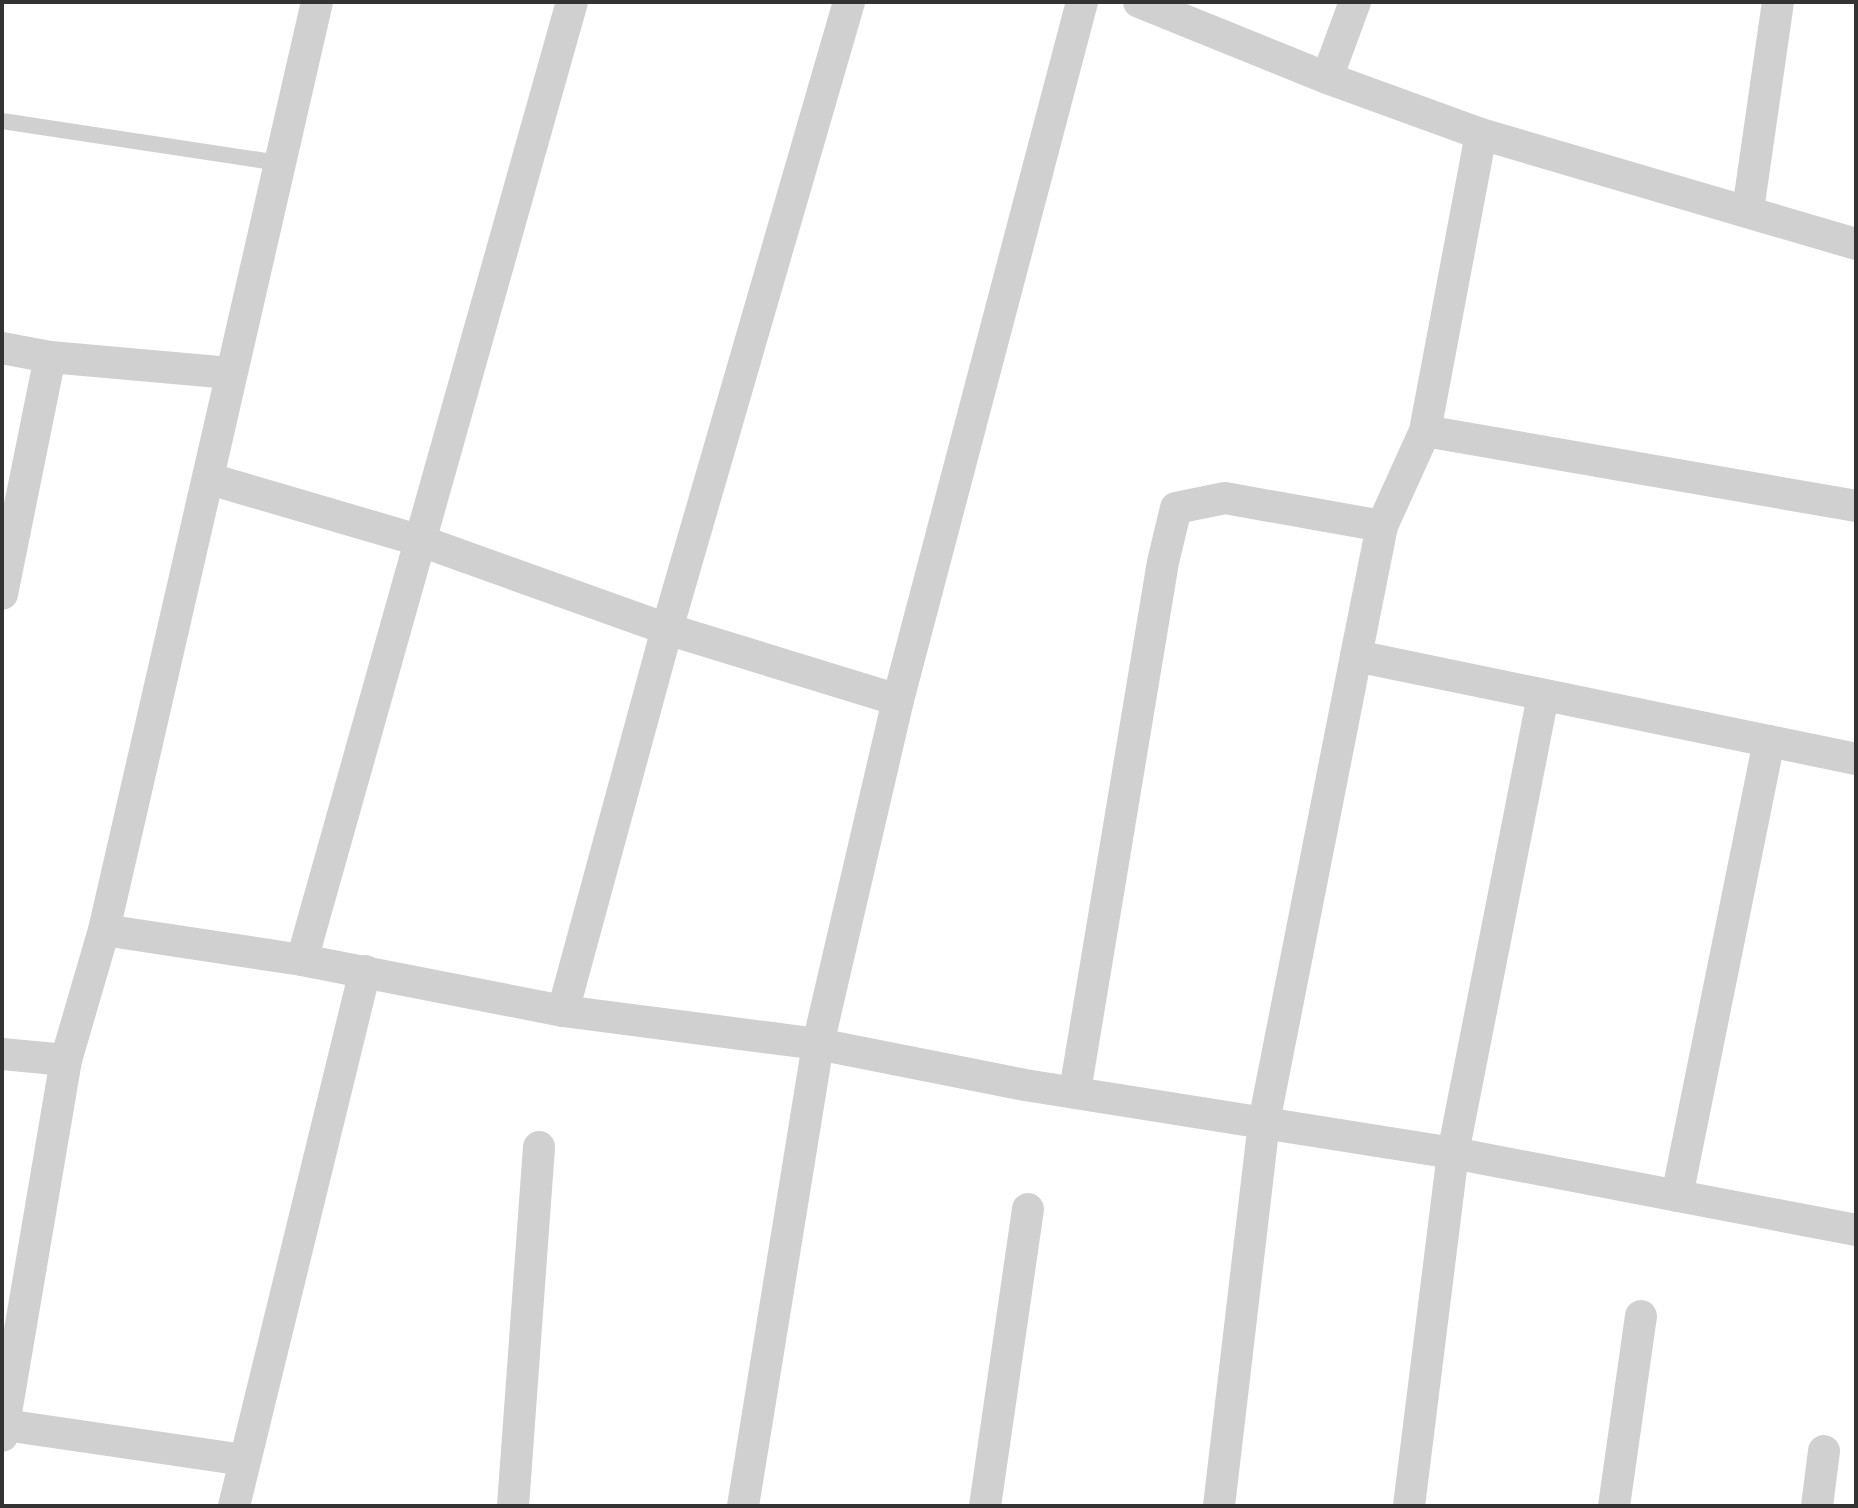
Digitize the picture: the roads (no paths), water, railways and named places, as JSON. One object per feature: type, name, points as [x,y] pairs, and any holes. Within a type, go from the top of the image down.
[{"type":"street","points":[[244,1460],[3,1430],[66,1060],[104,930],[210,479],[230,373],[317,2]]},
{"type":"street","points":[[302,960],[572,2]]},
{"type":"street","points":[[563,1011],[667,629],[849,2]]},
{"type":"street","points":[[743,1506],[818,1044],[898,700],[1082,2]]},
{"type":"street","points":[[1327,78],[1355,2]]},
{"type":"street","points":[[1748,210],[1778,2]]},
{"type":"street","points":[[1150,4],[1327,78],[1481,134],[1856,244]]},
{"type":"street","points":[[1219,1506],[1264,1122],[1382,526],[1425,431],[1481,134]]},
{"type":"street","points":[[2,348],[50,357],[230,373]]},
{"type":"street","points":[[2,594],[50,357]]},
{"type":"street","points":[[1425,431],[1856,506]]},
{"type":"street","points":[[210,479],[418,540],[667,629],[898,700]]},
{"type":"street","points":[[1075,1091],[1163,562],[1176,508],[1225,498],[1382,526]]},
{"type":"street","points":[[1356,656],[1856,759]]},
{"type":"street","points":[[1409,1506],[1453,1153],[1543,696]]},
{"type":"street","points":[[1677,1196],[1769,741]]},
{"type":"street","points":[[104,930],[365,971],[563,1011],[818,1044],[1025,1085],[1453,1153],[1856,1230]]},
{"type":"street","points":[[234,1506],[365,971]]},
{"type":"street","points":[[2,1054],[66,1060]]},
{"type":"street","points":[[513,1506],[539,1147]]},
{"type":"street","points":[[985,1506],[1028,1209]]},
{"type":"street","points":[[1614,1506],[1641,1316]]},
{"type":"street","points":[[1817,1506],[1824,1451]]},
{"type":"lane","points":[[2,121],[279,163]]}]
